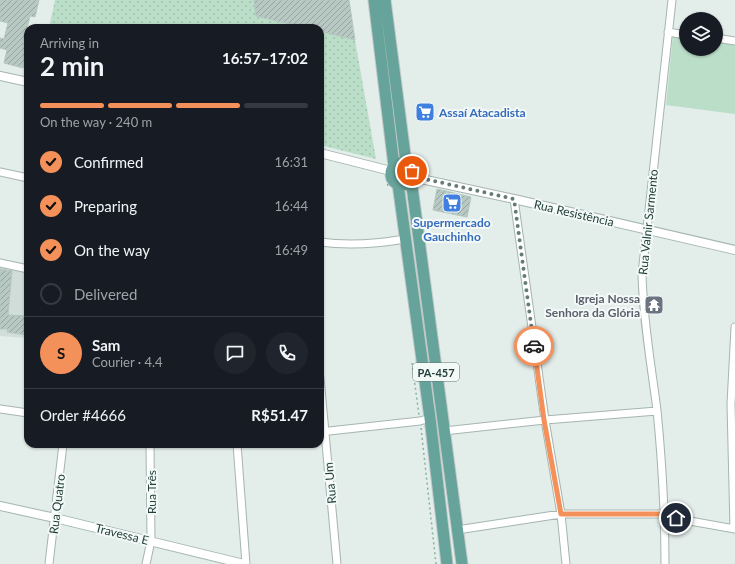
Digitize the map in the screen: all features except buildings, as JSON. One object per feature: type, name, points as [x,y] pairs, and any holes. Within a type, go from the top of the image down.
[{"type":"main road","name":"PA-457","points":[[374,0],[390,169],[392,178],[398,184],[425,419],[447,564]]},
{"type":"main road","name":"PA-457","points":[[385,0],[406,164],[412,169],[462,564]]},
{"type":"main road","points":[[390,169],[398,163],[406,164]]},
{"type":"main road","points":[[398,184],[406,184],[412,178]]},
{"type":"street","name":"Rua Valnir Sarmento","points":[[665,564],[665,514],[657,411],[642,290],[642,274],[672,0]]},
{"type":"street","points":[[668,32],[679,34]]},
{"type":"street","points":[[723,39],[735,41]]},
{"type":"street","points":[[0,76],[24,81]]},
{"type":"street","points":[[324,154],[390,169]]},
{"type":"street","points":[[0,172],[24,177]]},
{"type":"street","name":"Rua Resistência","points":[[412,178],[514,199],[735,250]]},
{"type":"street","points":[[514,199],[544,420],[561,514],[566,564]]},
{"type":"street","points":[[324,242],[375,244],[405,239]]},
{"type":"street","points":[[0,263],[24,268]]},
{"type":"street","points":[[458,530],[561,514],[665,514],[690,521],[735,529],[733,405],[735,327]]},
{"type":"street","points":[[0,409],[24,413]]},
{"type":"street","points":[[444,431],[544,420],[657,411]]},
{"type":"street","points":[[324,431],[425,419]]},
{"type":"street","name":"Rua Um","points":[[324,441],[336,564]]},
{"type":"street","name":"Rua Quatro","points":[[49,564],[63,448]]},
{"type":"street","name":"Rua Três","points":[[146,564],[151,541],[150,448]]},
{"type":"street","points":[[237,448],[245,564]]},
{"type":"street","name":"Travessa E","points":[[0,506],[245,564]]},
{"type":"path","points":[[389,192],[390,169]]},
{"type":"path","points":[[412,358],[425,419],[436,564]]},
{"type":"shaded area","points":[[0,265],[24,269],[24,338],[0,336]]},
{"type":"green space","points":[[55,0],[254,0],[256,16],[290,24],[50,24]]},
{"type":"green space","points":[[324,32],[355,40],[376,159],[324,146]]},
{"type":"green space","points":[[673,35],[679,35],[679,56],[723,56],[723,41],[735,42],[735,114],[666,105]]},
{"type":"way so far","points":[[412,171],[412,176],[430,181],[514,199],[534,346]]},
{"type":"place","name":"Assaí Atacadista","points":[[425,112]]},
{"type":"place","name":"Supermercado Gauchinho","points":[[452,203]]},
{"type":"place","name":"Igreja Nossa Senhora da Glória","points":[[654,305]]},
{"type":"route","points":[[534,346],[544,420],[561,514],[665,514],[676,518]]}]
